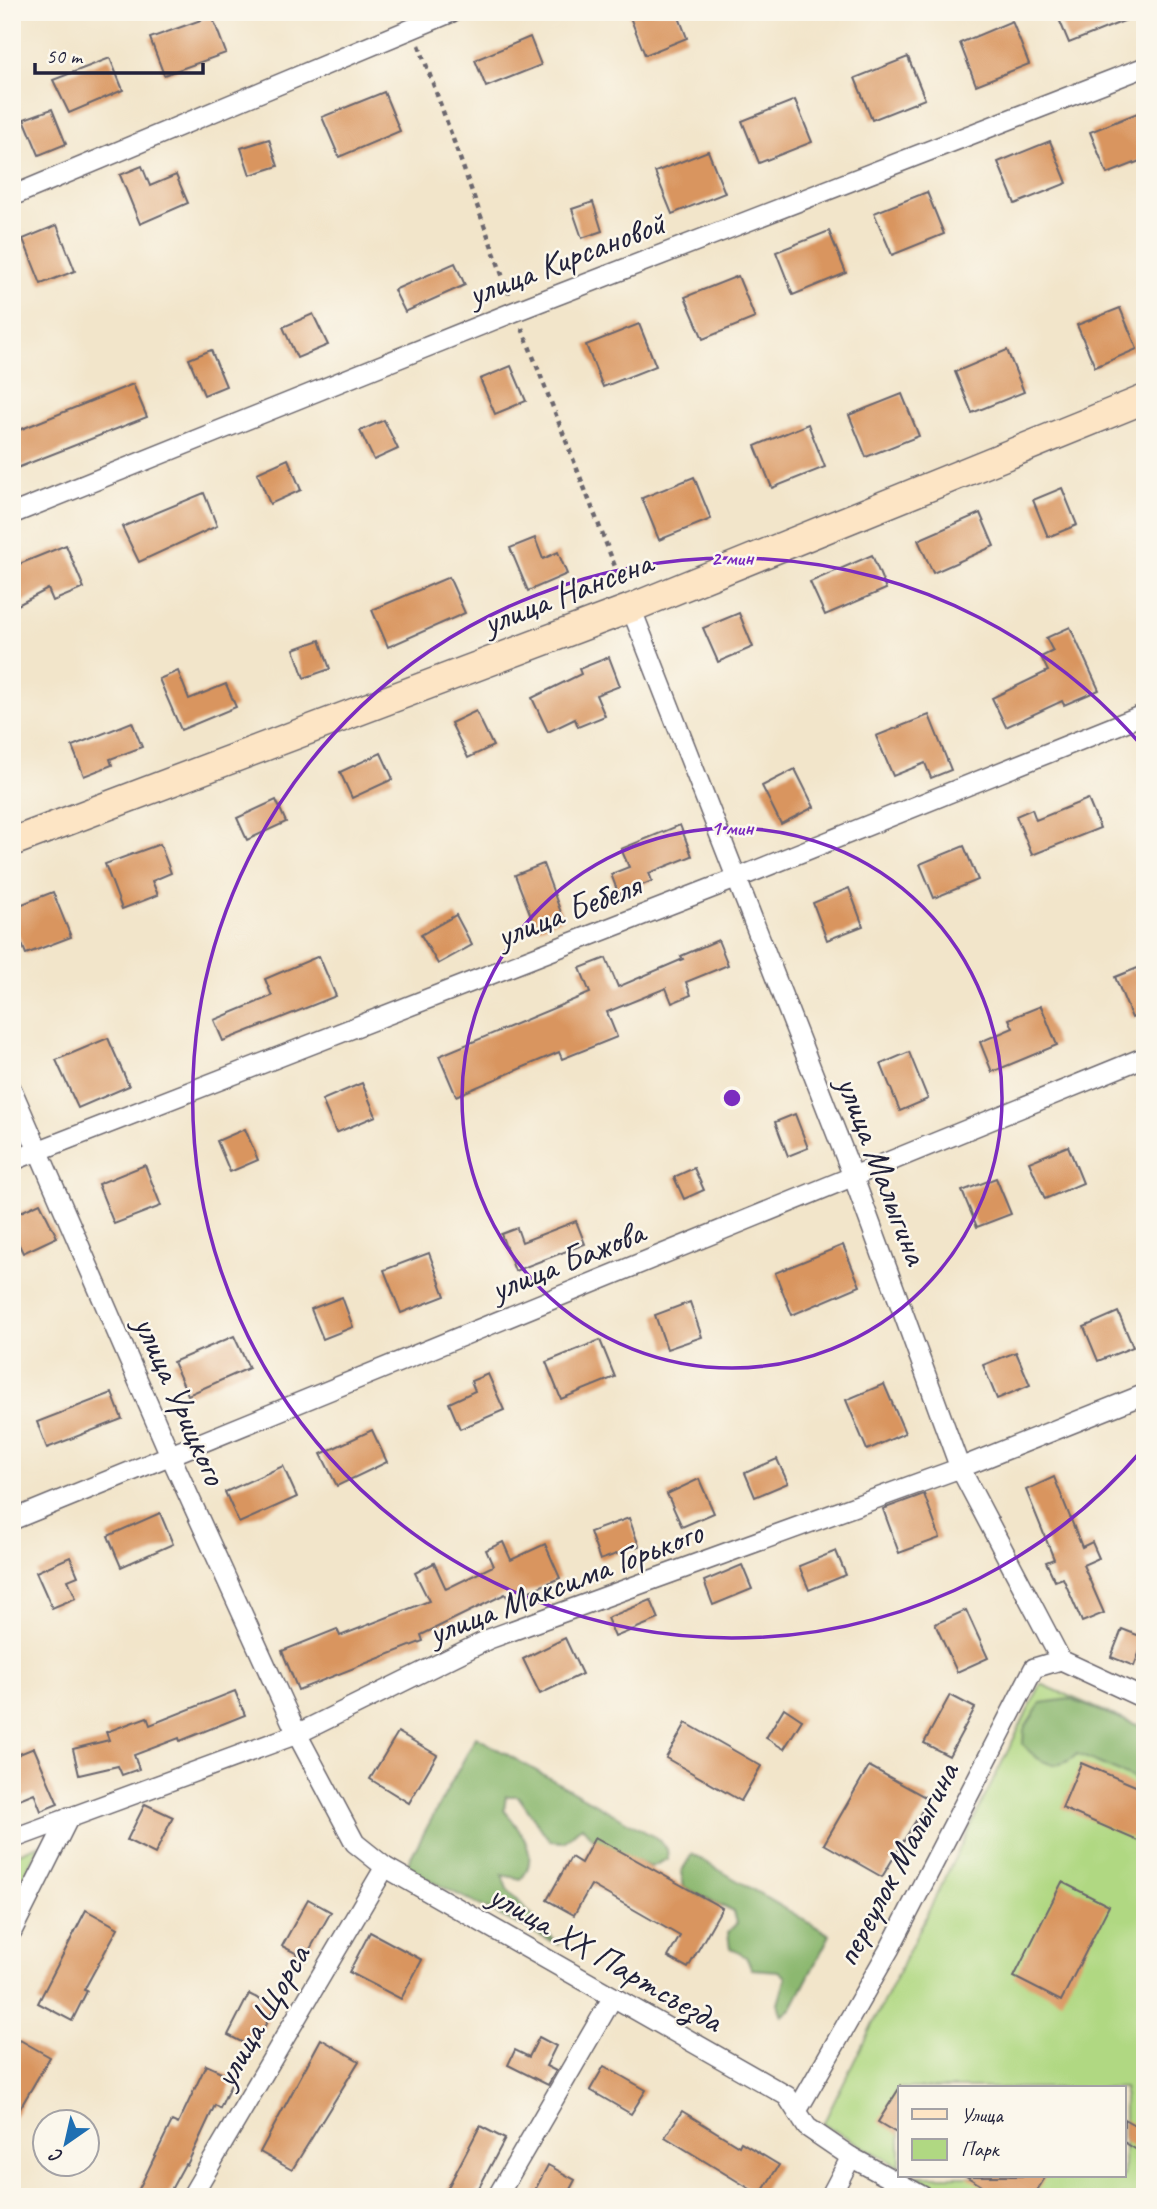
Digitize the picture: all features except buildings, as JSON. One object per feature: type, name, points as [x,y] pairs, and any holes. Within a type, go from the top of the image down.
[{"type":"main road","name":"улица Нансена","points":[[12,842],[631,608],[1145,399]]},
{"type":"street","points":[[12,196],[452,12]]},
{"type":"street","name":"улица Кирсановой","points":[[12,514],[516,311],[1145,67]]},
{"type":"street","name":"улица Малыгина","points":[[631,608],[853,1176],[960,1468],[1060,1660]]},
{"type":"street","name":"улица Бебеля","points":[[12,1161],[735,879],[1145,714]]},
{"type":"street","name":"улица Бажова","points":[[12,1520],[1145,1057]]},
{"type":"street","name":"улица Урицкого","points":[[12,1090],[171,1457],[297,1734]]},
{"type":"street","name":"улица Максима Горького","points":[[12,1839],[297,1734],[489,1639],[960,1468],[1145,1394]]},
{"type":"street","points":[[1060,1660],[1145,1699]]},
{"type":"street","name":"переулок Малыгина","points":[[797,2111],[890,1948],[1034,1668],[1060,1660]]},
{"type":"street","name":"улица XX Партсъезда","points":[[297,1734],[355,1843],[385,1867],[788,2096],[807,2127],[851,2157],[924,2197]]},
{"type":"street","points":[[12,1931],[69,1817]]},
{"type":"street","name":"улица Щорса","points":[[191,2197],[385,1867]]},
{"type":"street","points":[[497,2197],[613,1997]]},
{"type":"street","points":[[830,2197],[851,2157]]},
{"type":"green space","points":[[1041,1684],[1145,1729],[1145,2197],[954,2197],[920,2178],[1126,2178],[1126,2086],[898,2086],[898,2166],[823,2124]]},
{"type":"green space","points":[[1069,1699],[1145,1728],[1145,1783],[1077,1754],[1063,1763],[1048,1763],[1035,1756],[1023,1744],[1024,1729],[1041,1703]]},
{"type":"green space","points":[[476,1737],[658,1839],[667,1849],[668,1859],[651,1867],[604,1846],[582,1826],[564,1842],[550,1841],[518,1796],[506,1796],[504,1810],[522,1835],[529,1853],[529,1862],[521,1879],[502,1875],[507,1889],[559,1945],[405,1868]]},
{"type":"green space","points":[[40,1844],[12,1900],[12,1856]]},
{"type":"green space","points":[[692,1854],[830,1935],[792,2008],[782,2016],[778,2004],[786,1977],[779,1971],[752,1969],[746,1957],[730,1948],[728,1932],[737,1923],[734,1912],[684,1887],[681,1872]]}]
